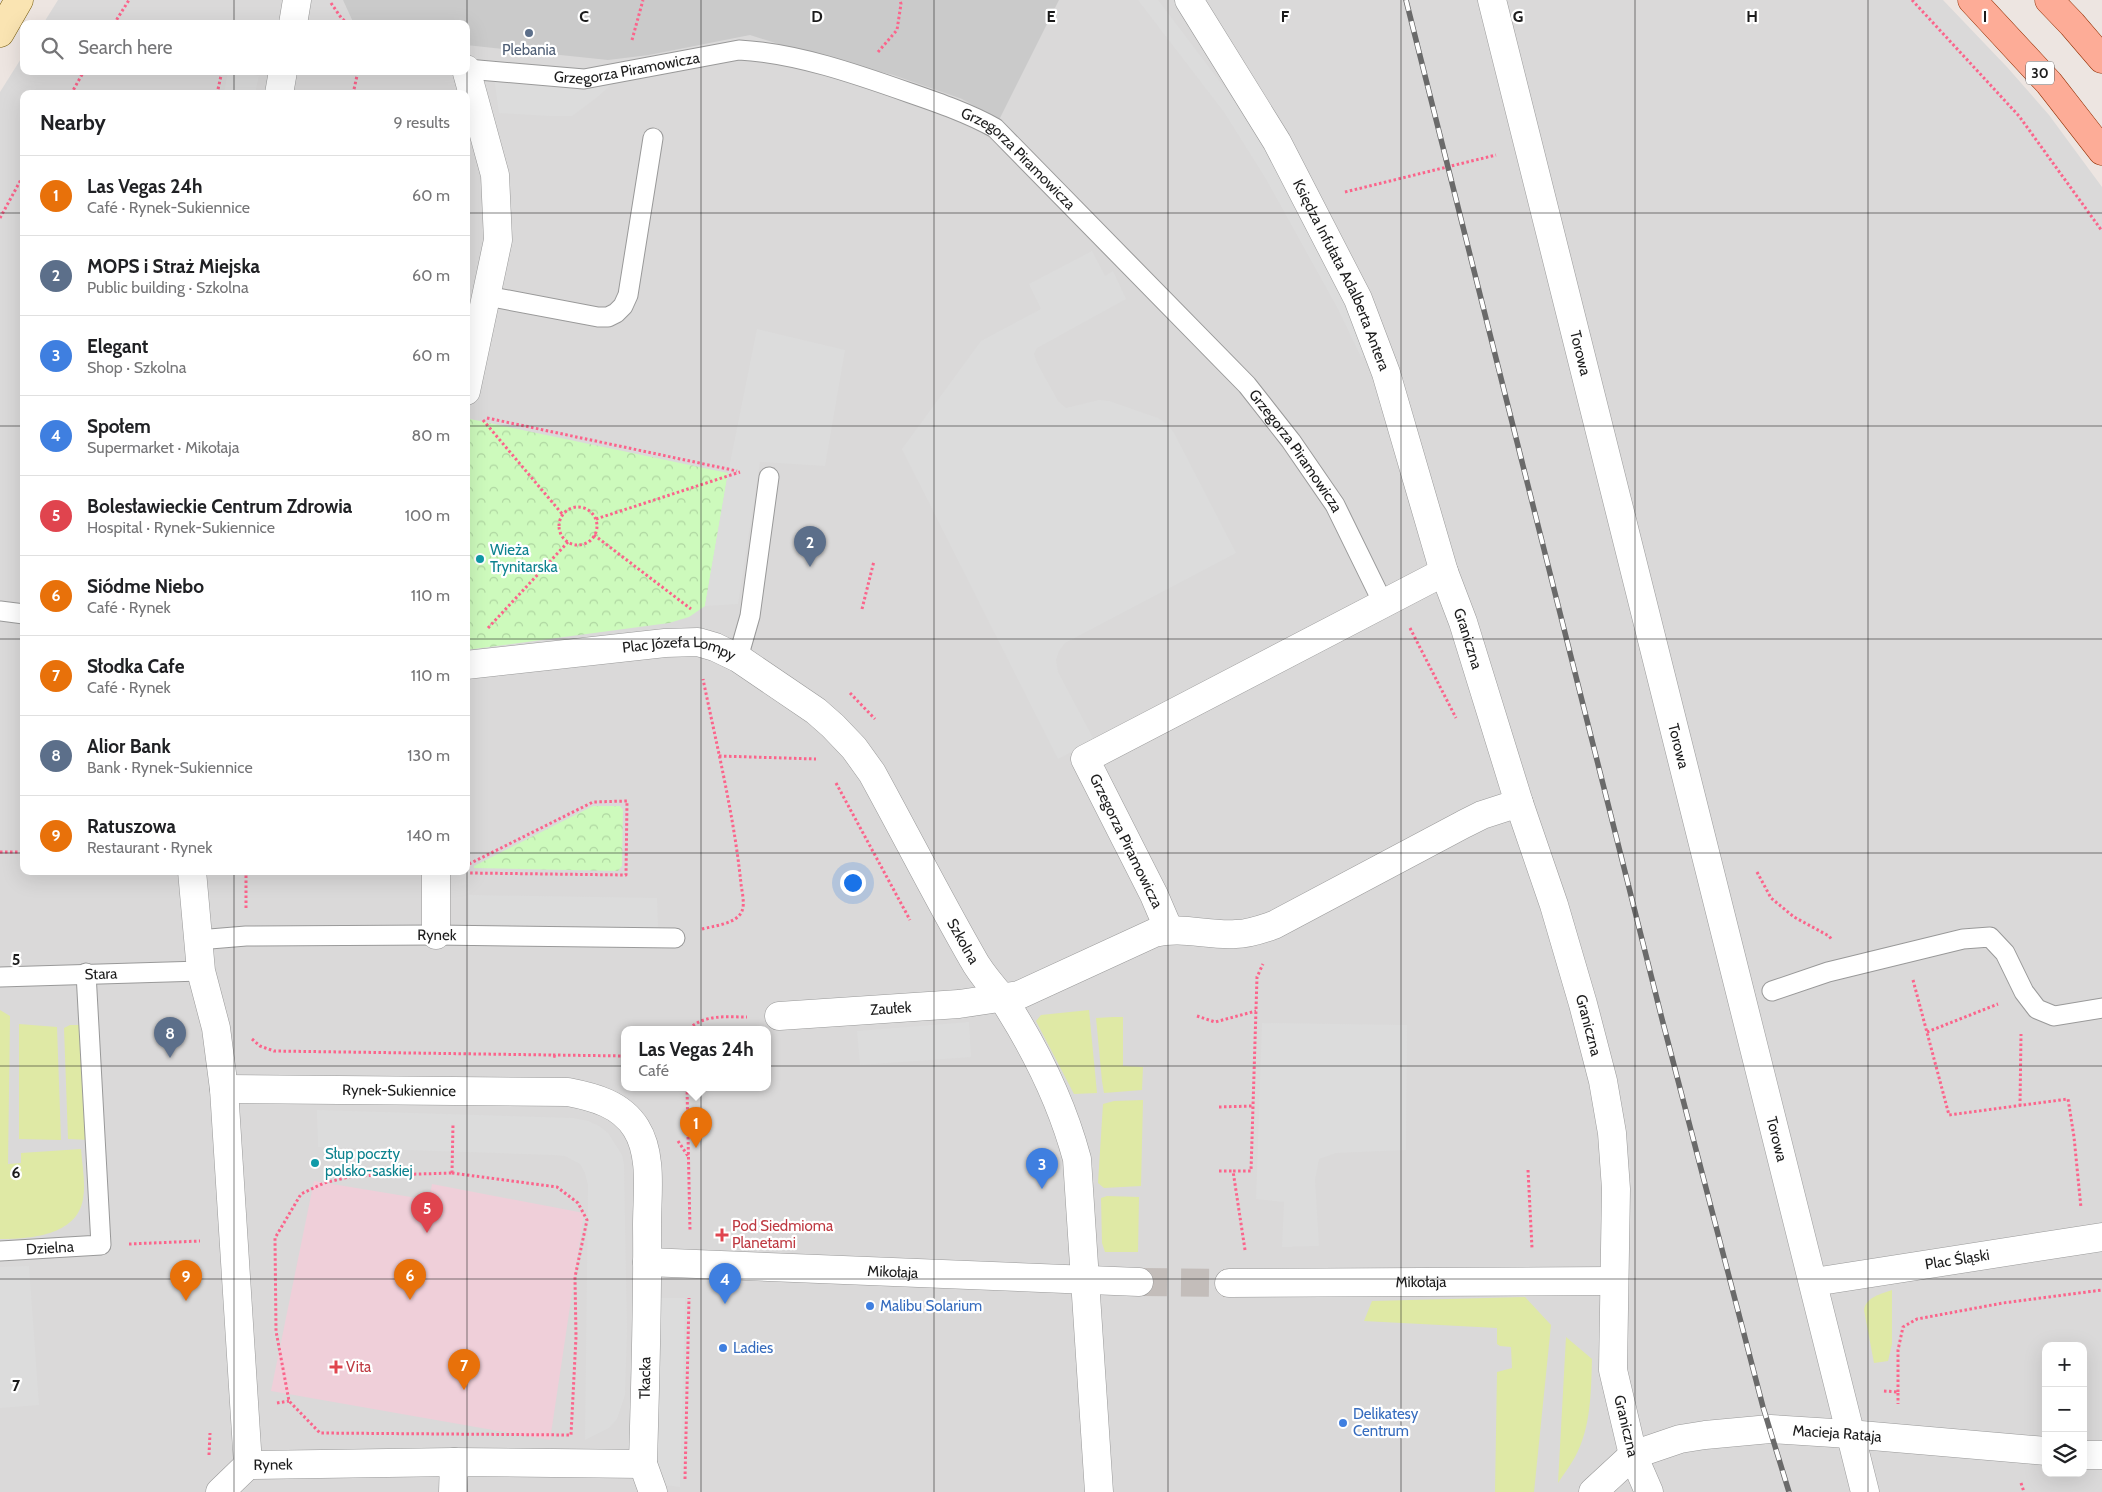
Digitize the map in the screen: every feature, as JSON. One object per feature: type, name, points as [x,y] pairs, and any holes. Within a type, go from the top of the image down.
[{"type":"main road","points":[[0,33],[18,0]]},
{"type":"main road","name":"30","points":[[1972,0],[2049,83],[2102,151]]},
{"type":"main road","points":[[2049,0],[2102,59]]},
{"type":"street","points":[[294,20],[297,0]]},
{"type":"street","name":"Księdza Infułata Adalberta Antera","points":[[1188,0],[1277,142],[1358,299],[1386,373],[1444,572]]},
{"type":"street","name":"Torowa","points":[[1492,0],[1865,1492]]},
{"type":"street","points":[[280,90],[282,75]]},
{"type":"street","points":[[469,75],[495,174],[498,240],[470,373]]},
{"type":"street","name":"Grzegorza Piramowicza","points":[[1169,930],[1154,895],[1085,759],[1444,572]]},
{"type":"street","name":"Graniczna","points":[[1444,572],[1463,622],[1519,803],[1554,904],[1603,1081],[1612,1133],[1616,1189],[1613,1370],[1633,1455],[1650,1492]]},
{"type":"street","name":"Plac Józefa Lompy","points":[[470,665],[666,643],[698,642],[715,646],[738,658]]},
{"type":"street","name":"Szkolna","points":[[738,658],[816,712],[854,748],[872,773],[974,962],[1002,998],[1054,1089],[1067,1124],[1077,1160],[1099,1492]]},
{"type":"street","name":"Grzegorza Piramowicza","points":[[1002,998],[1036,989],[1138,940],[1169,930],[1235,934],[1254,932],[1274,926],[1464,824],[1482,815],[1519,803]]},
{"type":"street","points":[[436,875],[436,935]]},
{"type":"street","points":[[192,877],[201,971],[216,1028],[224,1089]]},
{"type":"street","name":"Zaułek","points":[[779,1016],[959,1004],[1002,998]]},
{"type":"street","name":"Rynek-Sukiennice","points":[[224,1089],[568,1092],[592,1096],[625,1114],[636,1128],[643,1142],[646,1160],[647,1262]]},
{"type":"street","name":"Rynek","points":[[224,1089],[248,1464],[454,1462],[643,1464]]},
{"type":"street","name":"Plac Śląski","points":[[1814,1282],[2102,1237]]},
{"type":"street","name":"Mikołaja","points":[[647,1262],[1139,1282]]},
{"type":"street","name":"Tkacka","points":[[647,1262],[643,1464],[653,1492]]},
{"type":"street","name":"Mikołaja","points":[[1229,1283],[1613,1281]]},
{"type":"street","name":"Macieja Rataja","points":[[1633,1455],[1672,1442],[1705,1435],[1770,1429],[2042,1451]]},
{"type":"street","points":[[1593,1492],[1633,1455]]},
{"type":"street","points":[[2087,1455],[2102,1456]]},
{"type":"street","points":[[453,1492],[454,1462]]},
{"type":"street","points":[[220,1492],[248,1464]]},
{"type":"lane","points":[[2072,24],[2102,38]]},
{"type":"lane","name":"Grzegorza Piramowicza","points":[[470,69],[584,79],[739,50],[763,51],[842,71],[973,115],[995,128],[1022,154],[1247,385],[1291,441],[1335,504],[1383,603]]},
{"type":"lane","points":[[487,296],[598,317],[608,317],[616,313],[623,306],[629,288],[653,138]]},
{"type":"lane","name":"Plac Józefa Lompy","points":[[738,658],[750,616],[769,477]]},
{"type":"lane","points":[[0,611],[20,614]]},
{"type":"lane","name":"Rynek","points":[[198,940],[246,936],[436,935],[675,938]]},
{"type":"lane","points":[[1772,990],[1828,972],[1906,954],[1963,938],[1990,937],[2005,953],[2024,992],[2037,1009],[2054,1016],[2102,1008]]},
{"type":"lane","name":"Stara","points":[[0,977],[201,971]]},
{"type":"lane","points":[[86,973],[101,1245]]},
{"type":"lane","name":"Dzielna","points":[[0,1251],[101,1245]]},
{"type":"path","points":[[116,20],[129,0]]},
{"type":"path","points":[[330,0],[333,8],[344,20]]},
{"type":"path","points":[[638,19],[643,0]]},
{"type":"path","points":[[842,71],[851,69],[876,55],[897,30],[902,4],[900,0]]},
{"type":"path","points":[[1912,0],[2019,116],[2102,231]]},
{"type":"path","points":[[73,90],[82,75]]},
{"type":"path","points":[[218,90],[221,75]]},
{"type":"path","points":[[354,90],[357,75]]},
{"type":"path","points":[[1345,192],[1505,152]]},
{"type":"path","points":[[0,218],[20,181]]},
{"type":"path","points":[[563,515],[480,416],[738,472],[769,477]]},
{"type":"path","points":[[596,519],[738,472]]},
{"type":"path","points":[[578,507],[588,510],[596,519],[597,530],[586,544],[568,542],[560,532],[560,520],[568,510],[578,507]]},
{"type":"path","points":[[594,535],[690,607],[694,614],[701,669],[738,859],[743,910],[730,921],[675,938]]},
{"type":"path","points":[[862,609],[874,561]]},
{"type":"path","points":[[1409,625],[1456,719]]},
{"type":"path","points":[[719,756],[822,759]]},
{"type":"path","points":[[832,777],[914,926]]},
{"type":"path","points":[[470,863],[593,802],[627,802],[626,875],[470,873]]},
{"type":"path","points":[[0,852],[20,852]]},
{"type":"path","points":[[1757,872],[1771,898],[1794,917],[1829,936],[1851,967]]},
{"type":"path","points":[[246,875],[246,918]]},
{"type":"path","points":[[1906,954],[1949,1115],[2068,1099],[2074,1137],[2081,1216]]},
{"type":"path","points":[[1219,1171],[1251,1172],[1257,977]]},
{"type":"path","points":[[1927,1032],[2024,992]]},
{"type":"path","points":[[2020,1106],[2021,1015],[2037,1009]]},
{"type":"path","points":[[1197,1016],[1215,1022],[1256,1011]]},
{"type":"path","points":[[694,1026],[711,1018],[779,1016]]},
{"type":"path","points":[[250,1036],[260,1046],[274,1050],[621,1056]]},
{"type":"path","points":[[550,1055],[568,1061]]},
{"type":"path","points":[[687,1091],[690,1240]]},
{"type":"path","points":[[1219,1107],[1252,1106]]},
{"type":"path","points":[[1528,1170],[1532,1253]]},
{"type":"path","points":[[1233,1171],[1245,1253]]},
{"type":"path","points":[[452,1173],[556,1187],[578,1203],[587,1220],[575,1277],[576,1338],[571,1435],[320,1433],[289,1401],[276,1331],[275,1238],[301,1194],[324,1183],[353,1176],[452,1173]]},
{"type":"path","points":[[101,1245],[205,1241]]},
{"type":"path","points":[[1898,1392],[1898,1350],[1902,1327],[1917,1319],[2003,1303],[2102,1290]]},
{"type":"path","points":[[685,1482],[689,1296]]},
{"type":"shaded area","points":[[58,0],[1943,0],[2007,67],[2049,115],[2102,187],[2102,1492],[0,1492],[0,92],[20,60],[20,75],[470,75],[470,20],[46,20]]},
{"type":"shaded area","points":[[343,0],[1059,0],[999,120],[962,99],[893,75],[823,58],[750,35],[649,55],[608,60],[470,45],[470,20],[352,20]]},
{"type":"shaded area","points":[[1138,0],[1158,0],[1268,145],[1350,304],[1369,354],[1361,357],[1338,309],[1266,179],[1224,112]]},
{"type":"shaded area","points":[[227,75],[259,76],[256,90],[225,90]]},
{"type":"shaded area","points":[[494,77],[619,78],[572,116],[549,116],[499,113]]},
{"type":"shaded area","points":[[1092,251],[1105,276],[1113,271],[1126,299],[1037,348],[1034,354],[1037,363],[1058,401],[1066,408],[1099,400],[1109,401],[1158,418],[1168,425],[1174,433],[1236,553],[1065,643],[1059,651],[1056,660],[1058,672],[1094,740],[1058,759],[902,449],[981,341],[1041,309],[1029,284]]},
{"type":"shaded area","points":[[757,329],[845,350],[825,466],[760,462],[738,604],[705,606],[728,473]]},
{"type":"shaded area","points":[[469,895],[657,898],[658,928],[469,924]]},
{"type":"shaded area","points":[[969,1022],[971,1057],[860,1065],[857,1031]]},
{"type":"shaded area","points":[[1262,1023],[1407,1025],[1406,1150],[1336,1153],[1319,1159],[1315,1180],[1319,1246],[1282,1247],[1284,1202],[1256,1199]]},
{"type":"shaded area","points":[[317,1110],[573,1118],[588,1121],[608,1133],[622,1155],[624,1165],[627,1330],[625,1395],[617,1419],[609,1428],[585,1440],[588,1185],[580,1164],[565,1156],[554,1155],[318,1147]]},
{"type":"shaded area","points":[[314,1181],[429,1200],[432,1184],[584,1213],[550,1440],[271,1391]]},
{"type":"shaded area","points":[[29,1266],[39,1405],[0,1408],[0,1267]]},
{"type":"shaded area","points":[[660,1298],[685,1298],[680,1487],[655,1484]]},
{"type":"green space","points":[[470,419],[728,473],[705,606],[689,617],[669,623],[470,649]]},
{"type":"green space","points":[[593,806],[620,806],[623,810],[622,866],[618,871],[474,868],[474,866]]},
{"type":"green space","points":[[0,1010],[10,1016],[8,1164],[21,1163],[21,1153],[81,1149],[84,1174],[83,1199],[79,1211],[72,1221],[50,1233],[24,1238],[0,1239]]},
{"type":"green space","points":[[1089,1010],[1097,1093],[1074,1094],[1036,1021],[1041,1015]]},
{"type":"green space","points":[[1123,1017],[1123,1066],[1143,1067],[1142,1090],[1104,1093],[1096,1018]]},
{"type":"green space","points":[[19,1024],[57,1027],[61,1140],[19,1139]]},
{"type":"green space","points":[[70,1025],[83,1025],[89,1140],[68,1139],[64,1028]]},
{"type":"green space","points":[[1143,1100],[1141,1186],[1104,1188],[1098,1183],[1103,1104],[1114,1101]]},
{"type":"green space","points":[[1107,1196],[1139,1197],[1138,1252],[1105,1252],[1102,1243],[1101,1198]]},
{"type":"green space","points":[[1892,1290],[1892,1344],[1888,1361],[1874,1363],[1864,1310],[1871,1299]]},
{"type":"green space","points":[[1525,1297],[1551,1325],[1534,1492],[1495,1492],[1497,1372],[1512,1368],[1511,1347],[1497,1344],[1497,1328],[1364,1321],[1372,1301]]},
{"type":"green space","points":[[1566,1337],[1592,1359],[1591,1384],[1587,1422],[1580,1446],[1558,1483]]},
{"type":"tunnel","points":[[1139,1282],[1229,1283]]},
{"type":"railway","points":[[1406,0],[1662,1019],[1763,1407],[1789,1492]]},
{"type":"place","name":"Plebania","points":[[529,33]]},
{"type":"place","name":"Wieża Trynitarska","points":[[480,559]]},
{"type":"place","name":"MOPS i Straż Miejska","points":[[810,567]]},
{"type":"place","name":"Alior Bank","points":[[170,1058]]},
{"type":"place","name":"Las Vegas 24h","points":[[696,1148]]},
{"type":"place","name":"Słup poczty polsko-saskiej","points":[[315,1163]]},
{"type":"place","name":"Elegant","points":[[1042,1189]]},
{"type":"place","name":"Bolesławieckie Centrum Zdrowia","points":[[427,1233]]},
{"type":"place","name":"Pod Siedmioma Planetami","points":[[722,1235]]},
{"type":"place","name":"Siódme Niebo","points":[[410,1300]]},
{"type":"place","name":"Ratuszowa","points":[[186,1301]]},
{"type":"place","name":"Społem","points":[[725,1304]]},
{"type":"place","name":"Malibu Solarium","points":[[870,1306]]},
{"type":"place","name":"Ladies","points":[[723,1348]]},
{"type":"place","name":"Vita","points":[[336,1367]]},
{"type":"place","name":"Słodka Cafe","points":[[464,1390]]},
{"type":"place","name":"Delikatesy Centrum","points":[[1343,1423]]}]
